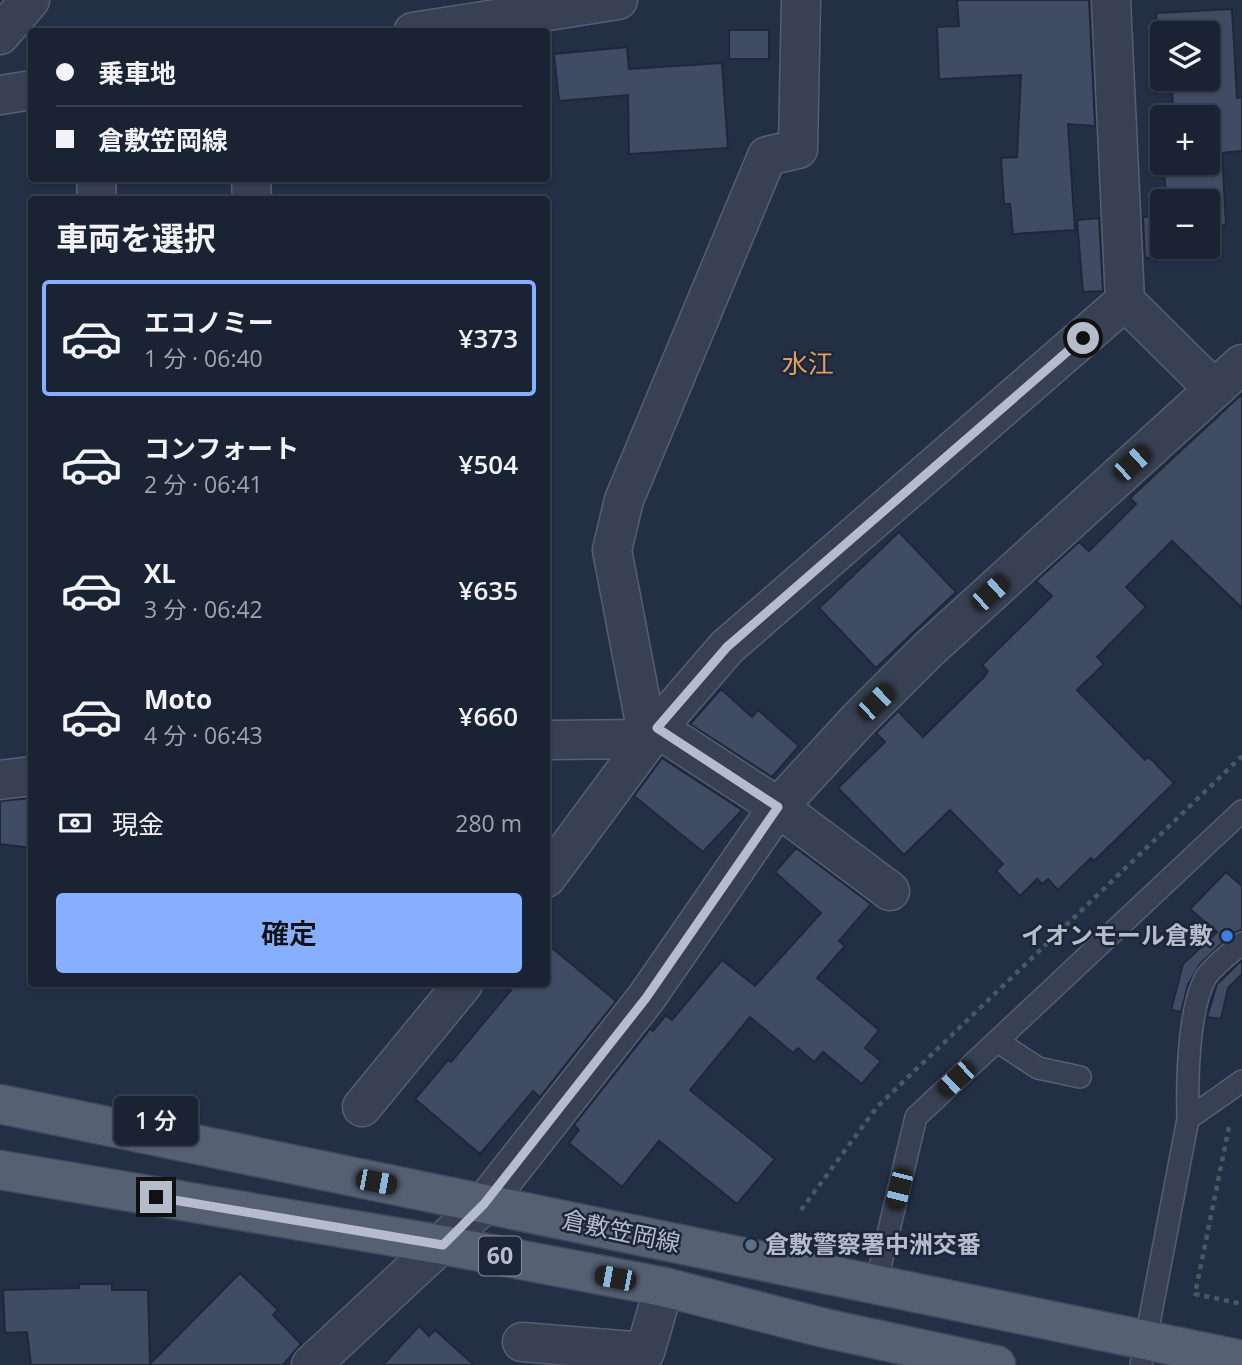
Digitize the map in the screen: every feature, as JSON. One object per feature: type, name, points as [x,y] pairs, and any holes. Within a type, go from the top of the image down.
[{"type":"main road","name":"倉敷笠岡線","points":[[0,1104],[876,1284],[1144,1353],[1242,1360]]},
{"type":"main road","name":"倉敷笠岡線","points":[[0,1170],[443,1245],[664,1287],[824,1328],[996,1365]]},
{"type":"street","points":[[0,36],[30,0]]},
{"type":"street","points":[[428,28],[500,9],[618,0]]},
{"type":"street","points":[[652,734],[612,550],[624,500],[767,156],[798,149],[801,0]]},
{"type":"street","points":[[1111,0],[1125,301],[1214,389]]},
{"type":"street","points":[[0,95],[28,91]]},
{"type":"street","points":[[550,873],[652,734],[727,647],[1125,301]]},
{"type":"street","points":[[311,1365],[484,1204],[646,998],[778,807],[858,720],[929,649],[1242,364]]},
{"type":"street","points":[[550,740],[652,734],[778,807],[890,891]]},
{"type":"street","points":[[0,780],[28,776]]},
{"type":"street","points":[[362,1107],[461,987]]},
{"type":"street","points":[[522,1342],[645,1352],[664,1287]]},
{"type":"lane","points":[[876,1284],[916,1117],[1242,811]]},
{"type":"lane","points":[[1144,1353],[1188,1119],[1187,1080],[1195,1015],[1206,977],[1242,943]]},
{"type":"lane","points":[[997,1041],[1038,1068],[1080,1077]]},
{"type":"lane","points":[[1188,1119],[1242,1081]]},
{"type":"path","points":[[801,1210],[877,1107],[1242,756]]},
{"type":"path","points":[[1230,1122],[1195,1294],[1242,1304]]},
{"type":"building","points":[[957,0],[1089,0],[1095,126],[1068,124],[1075,230],[1013,234],[1010,204],[1004,204],[1001,158],[1017,157],[1021,75],[939,79],[937,27],[959,26]]},
{"type":"building","points":[[1232,9],[1237,98],[1242,97],[1242,151],[1222,153],[1226,225],[1220,225],[1220,189],[1165,189],[1165,175],[1220,175],[1220,105],[1173,105],[1172,91],[1220,91],[1220,21],[1156,21],[1156,13]]},
{"type":"building","points":[[729,30],[769,30],[769,59],[729,59]]},
{"type":"building","points":[[627,47],[629,69],[722,63],[728,148],[629,154],[628,95],[559,101],[554,54]]},
{"type":"building","points":[[1150,216],[1150,258],[1145,258],[1143,217]]},
{"type":"building","points":[[1099,218],[1103,291],[1083,292],[1077,220]]},
{"type":"building","points":[[1242,394],[1242,608],[1172,541],[1126,587],[1146,607],[1097,657],[1104,664],[1077,690],[1145,760],[1149,757],[1174,783],[1094,861],[1091,858],[1058,890],[1048,879],[1042,884],[1037,879],[1020,896],[996,871],[1003,864],[950,810],[904,855],[838,788],[885,742],[876,733],[898,711],[923,737],[983,678],[988,671],[982,665],[1052,596],[1036,581],[1079,542],[1089,551],[1136,504],[1130,498]]},
{"type":"building","points":[[899,532],[956,592],[876,668],[819,608]]},
{"type":"building","points":[[721,689],[752,717],[758,710],[799,746],[772,777],[690,724]]},
{"type":"building","points":[[662,758],[742,810],[703,852],[634,796]]},
{"type":"building","points":[[28,798],[28,848],[0,844],[0,801]]},
{"type":"building","points":[[796,848],[871,904],[839,941],[845,946],[817,978],[879,1030],[865,1048],[881,1061],[862,1084],[823,1052],[814,1062],[798,1048],[793,1053],[750,1017],[690,1090],[775,1159],[737,1204],[659,1141],[622,1187],[569,1143],[579,1130],[574,1125],[650,1029],[653,1031],[666,1015],[672,1020],[722,960],[755,986],[821,913],[775,872]]},
{"type":"building","points":[[1226,872],[1242,886],[1242,930],[1233,933],[1200,964],[1188,985],[1181,1012],[1171,1010],[1183,964],[1217,932],[1190,909]]},
{"type":"building","points":[[550,946],[616,1001],[540,1097],[533,1091],[480,1154],[415,1099],[448,1060],[451,1062],[514,987],[550,987]]},
{"type":"building","points":[[1242,960],[1242,974],[1228,988],[1221,1019],[1207,1017],[1217,984]]},
{"type":"building","points":[[240,1273],[278,1310],[273,1315],[301,1344],[283,1365],[31,1365],[27,1332],[5,1333],[3,1290],[79,1288],[79,1284],[112,1284],[112,1290],[148,1290],[150,1364]]},
{"type":"building","points":[[419,1326],[429,1336],[435,1330],[474,1365],[383,1365]]},
{"type":"place","name":"イオンモール倉敷","points":[[1227,936]]},
{"type":"place","name":"倉敷警察署中洲交番","points":[[751,1245]]},
{"type":"district","name":"水江","points":[[808,364]]},
{"type":"route","points":[[156,1197],[443,1245],[484,1204],[646,998],[778,807],[657,728],[727,647],[1083,338]]}]
